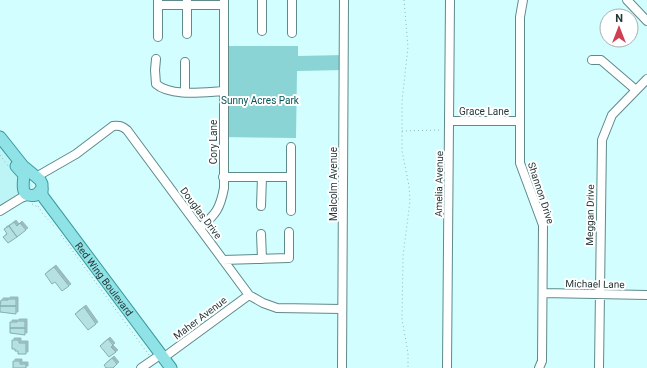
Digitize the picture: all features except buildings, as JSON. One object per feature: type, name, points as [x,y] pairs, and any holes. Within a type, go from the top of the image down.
[{"type":"main road","name":"Red Wing Boulevard","points":[[0,137],[17,160],[38,182],[44,198],[159,361]]},
{"type":"main road","name":"Red Wing Boulevard","points":[[0,148],[24,175],[27,190],[41,203],[53,218],[159,361],[171,368]]},
{"type":"main road","points":[[27,177],[38,182],[38,194],[27,190],[27,177]]},
{"type":"street","points":[[262,0],[262,31]]},
{"type":"street","points":[[292,0],[292,33]]},
{"type":"street","name":"Malcolm Avenue","points":[[342,368],[344,0]]},
{"type":"street","name":"Amelia Avenue","points":[[447,368],[450,0]]},
{"type":"street","name":"Shannon Drive","points":[[523,0],[520,17],[520,163],[543,225],[542,361],[539,368]]},
{"type":"street","points":[[627,0],[647,20]]},
{"type":"street","points":[[158,37],[158,2],[224,3]]},
{"type":"street","points":[[187,3],[187,34]]},
{"type":"street","name":"Cory Lane","points":[[200,228],[213,217],[221,203],[224,188],[224,3]]},
{"type":"street","points":[[156,59],[156,84],[161,88],[168,91],[185,92],[224,91]]},
{"type":"street","points":[[592,60],[601,60],[636,90]]},
{"type":"street","points":[[185,62],[185,92]]},
{"type":"street","name":"Meggan Drive","points":[[599,368],[602,140],[612,115],[647,78]]},
{"type":"street","name":"Grace Lane","points":[[450,121],[519,121]]},
{"type":"street","name":"Douglas Drive","points":[[38,182],[48,176],[59,164],[76,154],[112,126],[122,126],[127,130],[249,295],[263,303],[277,308],[342,309]]},
{"type":"street","points":[[291,147],[291,211]]},
{"type":"street","points":[[223,177],[291,177]]},
{"type":"street","points":[[261,206],[262,177]]},
{"type":"street","points":[[1,211],[19,193],[27,190]]},
{"type":"street","points":[[223,260],[289,258],[289,232]]},
{"type":"street","points":[[261,234],[262,259]]},
{"type":"street","name":"Michael Lane","points":[[543,293],[647,295]]},
{"type":"street","name":"Maher Avenue","points":[[141,368],[159,361],[249,295]]},
{"type":"path","points":[[404,0],[408,47],[402,101],[402,151],[409,186],[410,201],[403,256],[402,319],[408,353],[408,368]]},
{"type":"path","points":[[402,131],[450,130]]},
{"type":"path","points":[[38,206],[56,230]]},
{"type":"path","points":[[60,235],[159,361]]},
{"type":"shaded area","points":[[0,142],[33,186],[0,211]]},
{"type":"green space","name":"Sunny Acres Park","points":[[224,46],[298,46],[298,56],[344,55],[344,70],[297,71],[296,138],[223,137]]}]
